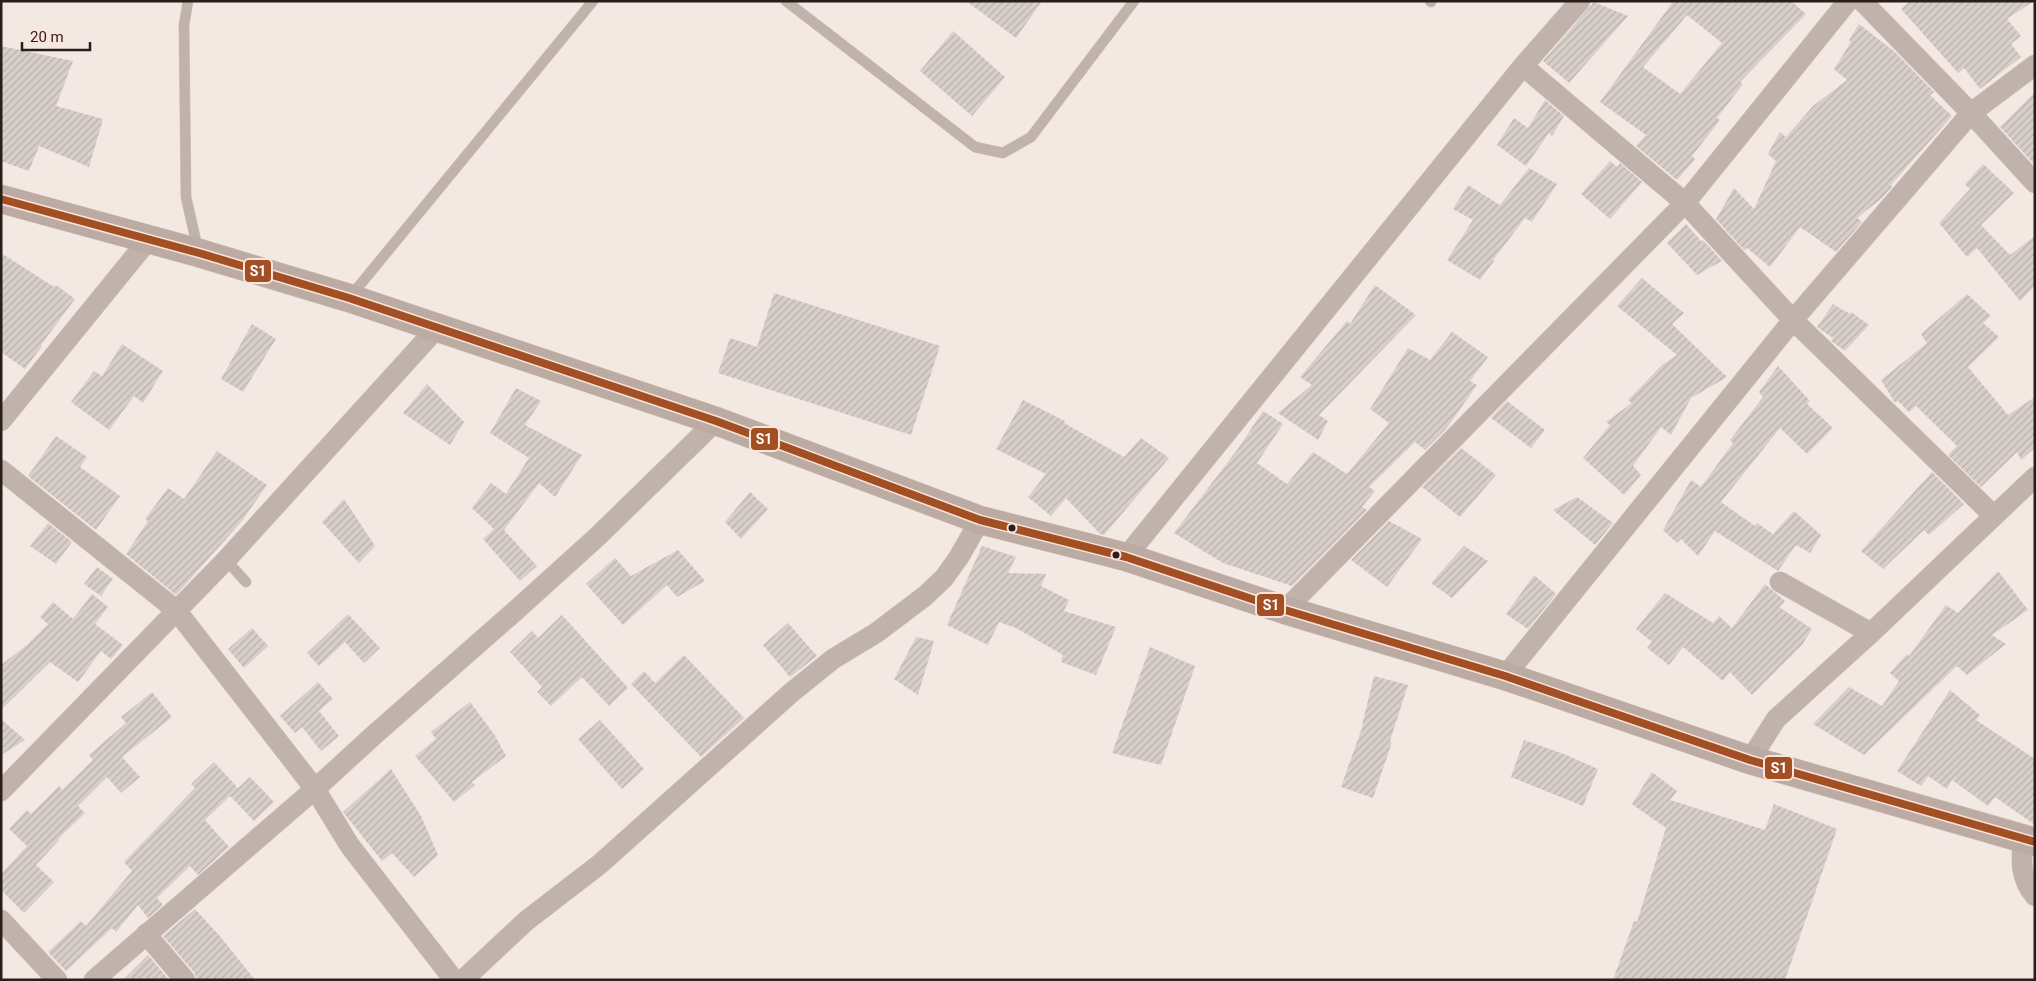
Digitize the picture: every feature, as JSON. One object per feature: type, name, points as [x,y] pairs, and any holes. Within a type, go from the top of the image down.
[{"type":"main road","points":[[1,198],[198,253],[349,298],[716,421],[980,520],[1126,557],[1285,610],[1506,676],[1750,760],[2029,840]]},
{"type":"street","points":[[1126,557],[1523,66],[1580,1]]},
{"type":"street","points":[[1285,610],[1685,204],[1848,1]]},
{"type":"street","points":[[1862,1],[1971,113],[2035,184]]},
{"type":"street","points":[[1506,676],[1793,320],[1971,113],[2035,64]]},
{"type":"street","points":[[1523,66],[1685,204],[1793,320],[1994,516]]},
{"type":"street","points":[[1,421],[149,239]]},
{"type":"street","points":[[1,791],[226,560],[437,328]]},
{"type":"street","points":[[94,980],[316,789],[374,734],[597,537],[716,421]]},
{"type":"street","points":[[1,470],[176,610],[316,789],[350,846],[454,980]]},
{"type":"street","points":[[1750,760],[1776,719],[1871,633],[2035,477]]},
{"type":"street","points":[[463,980],[526,921],[600,864],[792,692],[834,659],[876,633],[925,596],[944,578],[980,520]]},
{"type":"street","points":[[1780,582],[1871,633]]},
{"type":"street","points":[[2029,840],[2021,860],[2027,886],[2035,896]]},
{"type":"street","points":[[1,920],[57,980]]},
{"type":"street","points":[[146,934],[185,980]]},
{"type":"lane","points":[[188,1],[184,25],[186,197],[198,253]]},
{"type":"lane","points":[[349,298],[593,1]]},
{"type":"lane","points":[[786,1],[975,147],[1003,153],[1031,137],[1134,1]]},
{"type":"lane","points":[[226,560],[246,582]]},
{"type":"building","points":[[966,1],[1042,1],[1016,38]]},
{"type":"building","points":[[1670,1],[1791,1],[1806,14],[1740,82],[1743,84],[1717,118],[1720,120],[1692,156],[1695,159],[1677,180],[1636,146],[1646,135],[1600,102],[1672,3]],"holes":[[[1687,15],[1722,43],[1680,94],[1643,67]]]},
{"type":"building","points":[[1910,1],[2034,1],[2007,19],[2021,36],[2011,44],[2021,57],[1980,89],[1964,68],[1958,73],[1901,9]]},
{"type":"building","points":[[1594,2],[1628,16],[1569,83],[1543,61]]},
{"type":"building","points":[[1859,24],[1895,52],[1934,92],[1930,95],[1952,116],[1891,185],[1892,187],[1882,198],[1857,218],[1862,222],[1836,252],[1800,227],[1770,267],[1747,248],[1744,250],[1716,219],[1734,188],[1754,209],[1776,161],[1768,154],[1780,132],[1786,137],[1813,106],[1847,80],[1834,69],[1851,42],[1849,40]]},
{"type":"building","points":[[953,31],[1005,77],[972,116],[920,71]]},
{"type":"building","points":[[1,46],[73,61],[56,106],[103,119],[89,167],[39,146],[29,171],[1,161]]},
{"type":"building","points":[[2035,92],[2035,165],[2000,127]]},
{"type":"building","points":[[1545,100],[1564,116],[1552,136],[1549,133],[1526,166],[1497,145],[1514,118],[1528,128]]},
{"type":"building","points":[[1610,161],[1617,167],[1620,163],[1642,182],[1610,219],[1581,194]]},
{"type":"building","points":[[1983,164],[2014,193],[1981,225],[2010,255],[2035,236],[2035,286],[2020,301],[1977,248],[1967,257],[1939,223],[1970,189],[1965,184]]},
{"type":"building","points":[[1529,168],[1557,184],[1532,222],[1525,218],[1480,280],[1447,260],[1473,220],[1453,209],[1468,185],[1500,205]]},
{"type":"building","points":[[1686,224],[1722,261],[1697,275],[1667,243]]},
{"type":"building","points":[[1,253],[54,287],[56,285],[75,299],[25,369],[1,352]]},
{"type":"building","points":[[1642,278],[1684,313],[1672,324],[1727,377],[1691,398],[1671,435],[1661,427],[1633,466],[1641,475],[1624,495],[1583,458],[1610,425],[1606,422],[1632,403],[1628,400],[1662,365],[1677,355],[1617,306]]},
{"type":"building","points":[[1375,285],[1416,315],[1319,415],[1328,421],[1318,440],[1278,413],[1312,385],[1300,377],[1347,321],[1350,324]]},
{"type":"building","points":[[774,293],[940,346],[911,435],[718,373],[730,338],[757,347]]},
{"type":"building","points":[[1967,294],[1991,316],[1983,323],[1999,337],[1968,367],[2008,415],[2035,397],[2035,448],[2021,460],[2017,452],[1981,487],[1948,455],[1957,446],[1916,406],[1909,412],[1898,401],[1895,403],[1881,380],[1927,343],[1921,334]]},
{"type":"building","points":[[1833,304],[1850,314],[1851,312],[1869,325],[1845,351],[1831,341],[1833,338],[1817,327]]},
{"type":"building","points":[[252,324],[276,339],[243,392],[221,379]]},
{"type":"building","points":[[1452,332],[1488,357],[1470,381],[1477,385],[1446,429],[1425,450],[1415,442],[1369,487],[1375,491],[1362,507],[1367,510],[1292,586],[1223,563],[1174,533],[1237,450],[1263,411],[1283,424],[1257,463],[1287,484],[1313,452],[1347,474],[1389,423],[1370,409],[1408,348],[1430,360]]},
{"type":"building","points":[[122,344],[163,371],[143,403],[134,396],[109,430],[71,402],[94,371],[102,376]]},
{"type":"building","points":[[1778,366],[1810,401],[1807,404],[1833,428],[1807,454],[1780,428],[1721,502],[1755,526],[1757,523],[1773,534],[1794,511],[1821,535],[1810,553],[1796,545],[1778,571],[1715,531],[1698,556],[1681,539],[1677,543],[1663,530],[1691,480],[1701,487],[1733,443],[1730,440],[1763,397],[1759,392]]},
{"type":"building","points":[[427,384],[464,422],[450,445],[403,413]]},
{"type":"building","points":[[516,388],[541,401],[525,425],[582,455],[555,497],[539,483],[504,530],[537,566],[520,581],[483,539],[494,529],[472,508],[491,483],[506,494],[529,458],[490,433]]},
{"type":"building","points":[[1023,400],[1065,421],[1064,423],[1124,457],[1141,438],[1169,458],[1104,535],[1100,534],[1066,498],[1051,516],[1028,497],[1046,474],[996,449]]},
{"type":"building","points":[[1507,401],[1545,430],[1531,448],[1491,418]]},
{"type":"building","points":[[56,436],[87,457],[80,467],[120,496],[96,530],[28,476]]},
{"type":"building","points":[[1461,448],[1496,475],[1460,517],[1422,487]]},
{"type":"building","points":[[217,451],[267,485],[242,521],[176,595],[126,554],[148,521],[145,519],[168,488],[184,499]]},
{"type":"building","points":[[1932,472],[1964,504],[1929,535],[1924,530],[1883,569],[1861,551]]},
{"type":"building","points":[[750,492],[768,509],[741,539],[725,522]]},
{"type":"building","points":[[1577,497],[1613,523],[1595,545],[1553,510]]},
{"type":"building","points":[[344,499],[375,546],[359,563],[322,522]]},
{"type":"building","points":[[1389,521],[1422,539],[1387,587],[1351,560]]},
{"type":"building","points":[[48,523],[72,542],[56,564],[30,546]]},
{"type":"building","points":[[982,546],[1016,557],[1008,573],[1046,574],[1041,586],[1069,600],[1064,611],[1116,627],[1096,675],[1061,662],[1063,655],[1016,628],[999,622],[988,645],[947,625]]},
{"type":"building","points":[[1464,546],[1488,561],[1452,598],[1431,583]]},
{"type":"building","points":[[678,550],[705,581],[677,597],[667,585],[623,625],[586,584],[615,558],[631,576]]},
{"type":"building","points":[[97,567],[113,579],[101,596],[84,584]]},
{"type":"building","points":[[1998,571],[2028,610],[1992,635],[2006,644],[1967,675],[1957,666],[1864,755],[1813,724],[1849,687],[1882,706],[1899,681],[1890,673],[1907,654],[1909,656],[1946,605],[1958,613]]},
{"type":"building","points":[[1534,575],[1556,594],[1528,629],[1506,614]]},
{"type":"building","points":[[1765,584],[1785,601],[1779,607],[1812,629],[1802,645],[1752,695],[1730,672],[1723,681],[1683,647],[1669,665],[1647,648],[1652,642],[1636,629],[1665,593],[1713,623],[1719,616],[1732,628]]},
{"type":"building","points":[[92,594],[108,607],[95,624],[123,645],[111,659],[101,651],[78,682],[50,662],[1,710],[1,665],[28,644],[48,624],[40,617],[53,602],[73,619]]},
{"type":"building","points":[[348,614],[380,648],[364,663],[345,642],[319,666],[307,653]]},
{"type":"building","points":[[562,615],[628,688],[609,706],[582,677],[551,706],[537,692],[542,687],[510,652],[532,631],[538,638]]},
{"type":"building","points":[[788,623],[817,656],[790,677],[763,645]]},
{"type":"building","points":[[252,628],[268,646],[244,668],[228,649]]},
{"type":"building","points":[[916,637],[934,641],[918,695],[894,679]]},
{"type":"building","points":[[1150,647],[1195,666],[1161,765],[1112,753]]},
{"type":"building","points":[[684,655],[744,718],[701,757],[631,684],[644,671],[655,683]]},
{"type":"building","points":[[1374,676],[1408,685],[1390,741],[1392,742],[1373,798],[1341,787],[1363,725]]},
{"type":"building","points":[[318,682],[333,699],[319,711],[339,736],[321,751],[302,727],[295,733],[280,716]]},
{"type":"building","points":[[1950,690],[1980,715],[1976,720],[2035,759],[2035,825],[1995,797],[1988,806],[1952,780],[1947,789],[1928,776],[1921,786],[1897,771]]},
{"type":"building","points":[[152,692],[172,717],[122,757],[140,777],[121,793],[107,777],[78,806],[85,813],[58,839],[36,865],[54,882],[24,913],[1,890],[1,874],[27,846],[9,829],[27,810],[31,814],[59,786],[62,790],[93,760],[89,755],[126,723],[121,717]]},
{"type":"building","points":[[470,702],[494,734],[506,756],[472,782],[475,785],[454,802],[415,756],[436,739],[431,732]]},
{"type":"building","points":[[1,719],[25,740],[1,755]]},
{"type":"building","points":[[600,720],[644,769],[622,789],[578,739]]},
{"type":"building","points":[[1524,740],[1564,754],[1598,769],[1583,806],[1511,777]]},
{"type":"building","points":[[214,762],[238,788],[250,777],[274,802],[254,821],[230,796],[205,820],[229,847],[198,875],[190,866],[157,898],[163,905],[148,918],[138,905],[116,932],[112,928],[66,971],[48,952],[81,921],[86,926],[132,871],[124,862],[195,788],[191,784]]},
{"type":"building","points":[[391,769],[421,816],[438,855],[414,877],[392,853],[382,861],[343,812]]},
{"type":"building","points":[[1652,772],[1677,791],[1670,800],[1765,830],[1774,804],[1837,829],[1785,980],[1613,980],[1634,921],[1637,922],[1666,828],[1632,804]]},
{"type":"building","points":[[195,909],[219,935],[255,980],[197,980],[194,972],[163,936]]},
{"type":"building","points":[[148,955],[169,980],[123,980]]},
{"type":"transit line","name":"S1","points":[[1,199],[199,253],[349,298],[716,421],[980,520],[1126,557],[1285,610],[1505,676],[1750,760],[2035,842]]}]
